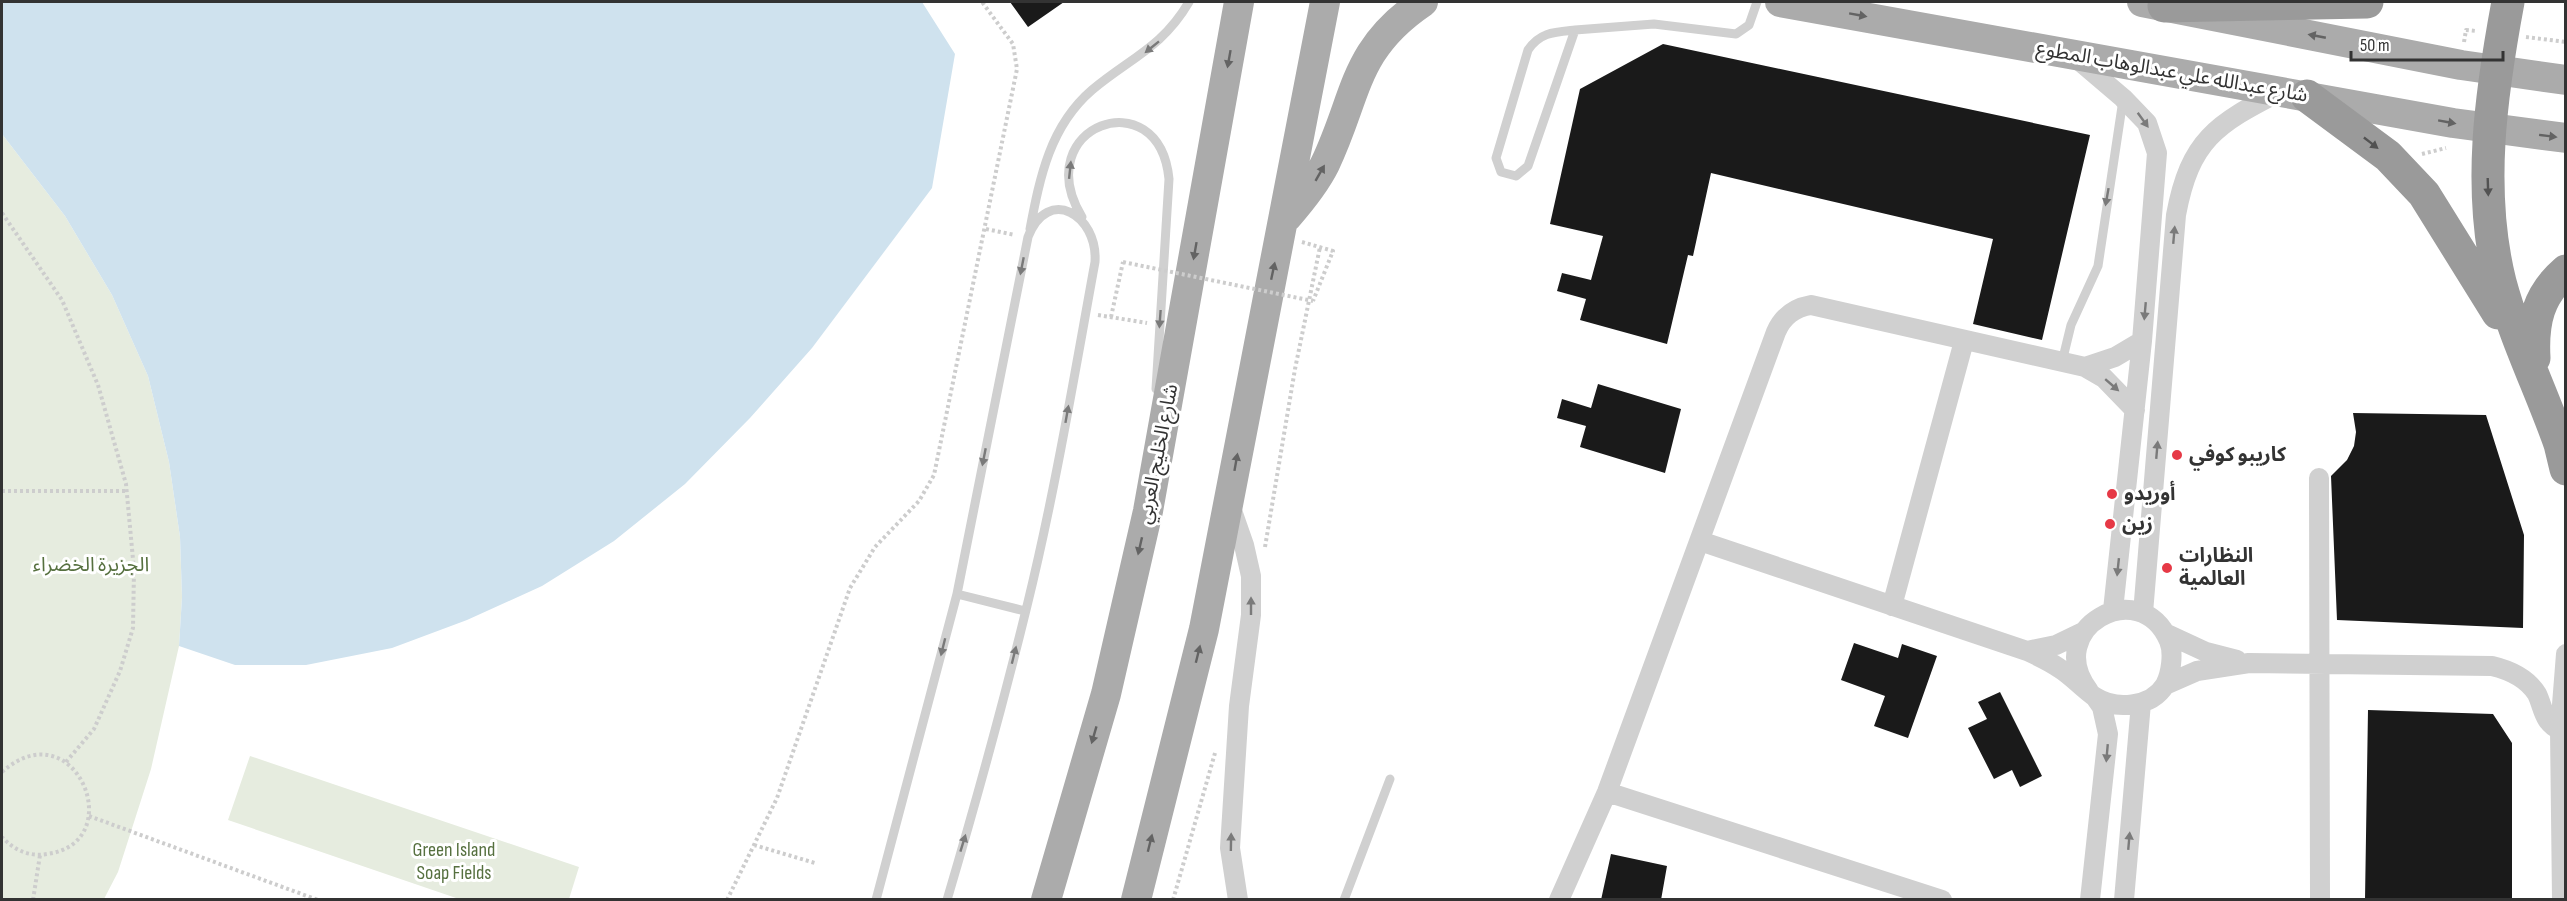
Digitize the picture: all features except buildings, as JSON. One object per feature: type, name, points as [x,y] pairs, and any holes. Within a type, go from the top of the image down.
[{"type":"highway","points":[[2153,4],[2367,2]]},
{"type":"highway","points":[[2508,2],[2489,129],[2488,184],[2494,250],[2501,283],[2560,444],[2565,469]]},
{"type":"highway","points":[[2294,94],[2388,156],[2424,194],[2484,289],[2535,381]]},
{"type":"highway","points":[[2535,381],[2533,329],[2536,315],[2547,290],[2565,271]]},
{"type":"main road","name":"شارع الخليج العربي","points":[[1046,900],[1106,694],[1149,511],[1239,2]]},
{"type":"main road","points":[[1136,900],[1204,629],[1325,2]]},
{"type":"main road","points":[[1282,228],[1324,167],[1350,93],[1367,58],[1392,27],[1424,2]]},
{"type":"main road","name":"شارع عبدالله علي عبدالوهاب المطوع","points":[[1780,2],[2489,129],[2565,138]]},
{"type":"main road","points":[[2153,4],[2498,72],[2565,80]]},
{"type":"street","points":[[2069,52],[2123,98],[2147,123],[2157,153],[2142,341],[2113,610]]},
{"type":"street","points":[[2144,614],[2176,215],[2182,182],[2195,153],[2217,128],[2238,113],[2294,94]]},
{"type":"street","points":[[1559,900],[1607,792],[1776,332],[1786,316],[1794,310],[1811,305],[2085,367],[2104,378],[2135,410]]},
{"type":"street","points":[[1892,606],[1964,341]]},
{"type":"street","points":[[2085,367],[2115,357],[2142,341]]},
{"type":"street","points":[[2319,478],[2320,900]]},
{"type":"street","points":[[1229,503],[1244,545],[1251,576],[1251,615],[1239,706],[1230,848],[1238,900]]},
{"type":"street","points":[[1700,541],[2027,651],[2059,668],[2092,694],[2117,706],[2141,703],[2165,685],[2197,671],[2249,663],[2492,666],[2522,678],[2537,695],[2546,720],[2560,730]]},
{"type":"street","points":[[2090,900],[2108,734],[2102,707],[2082,682],[2076,662],[2078,641],[2083,632],[2091,622],[2113,610],[2128,610],[2144,614],[2166,633],[2171,647],[2171,664],[2165,685]]},
{"type":"street","points":[[2027,651],[2056,645],[2083,632]]},
{"type":"street","points":[[2166,633],[2206,651],[2249,663]]},
{"type":"street","points":[[2562,900],[2560,730],[2565,654]]},
{"type":"street","points":[[2124,900],[2141,703]]},
{"type":"street","points":[[1607,792],[1942,900]]},
{"type":"lane","points":[[876,900],[957,594],[1041,173],[1051,145],[1065,121],[1093,90],[1159,41],[1189,2]]},
{"type":"lane","points":[[1575,30],[1528,166],[1516,176],[1508,176],[1501,172],[1496,158],[1528,50],[1540,36],[1550,32],[1575,30],[1654,24],[1736,34],[1749,25],[1757,2]]},
{"type":"lane","points":[[2062,362],[2071,325],[2098,266],[2123,98]]},
{"type":"lane","points":[[947,900],[990,749],[1025,611],[1057,472],[1095,262],[1095,244],[1073,200],[1069,178],[1072,158],[1080,142],[1092,129],[1112,122],[1124,122],[1144,131],[1164,153],[1169,179],[1155,394]]},
{"type":"lane","points":[[1028,237],[1039,218],[1056,210],[1070,212],[1087,224]]},
{"type":"lane","points":[[1149,511],[1154,418]]},
{"type":"lane","points":[[957,594],[1025,611]]},
{"type":"lane","points":[[1344,900],[1390,779]]},
{"type":"path","points":[[727,900],[777,798],[850,588],[875,547],[919,501],[934,475],[1017,69],[1013,45],[982,2]]},
{"type":"path","points":[[2,213],[62,300],[98,385],[127,491],[134,570],[133,628],[120,671],[94,729],[66,762]]},
{"type":"path","points":[[1160,325],[1111,317],[1123,262],[1313,301],[1333,251],[1282,228]]},
{"type":"path","points":[[986,229],[1028,237]]},
{"type":"path","points":[[2,491],[127,491]]},
{"type":"path","points":[[2,772],[16,761],[32,755],[50,756],[66,762],[78,772],[86,786],[90,800],[89,816],[76,839],[54,853],[40,855],[24,853],[10,846],[2,837]]},
{"type":"path","points":[[89,816],[318,900]]},
{"type":"path","points":[[754,845],[815,864]]},
{"type":"path","points":[[33,900],[40,855]]},
{"type":"green space","name":"الجزيرة الخضراء","points":[[2,134],[65,216],[112,295],[148,376],[169,462],[180,537],[182,597],[179,646],[151,769],[118,872],[104,899],[2,899]]},
{"type":"green space","name":"Green Island Soap Fields","points":[[250,756],[579,867],[569,899],[459,899],[228,820]]},
{"type":"water","points":[[2,2],[922,2],[955,54],[932,188],[812,348],[750,418],[685,484],[614,541],[542,586],[467,620],[392,648],[306,665],[235,665],[179,646],[182,597],[180,537],[169,462],[148,376],[112,295],[65,216],[2,134]]},
{"type":"place","name":"كاريبو كوفي","points":[[2177,455]]},
{"type":"place","name":"أوريدو","points":[[2112,494]]},
{"type":"place","name":"زين","points":[[2110,524]]},
{"type":"place","name":"النظارات العالمية","points":[[2167,568]]}]
